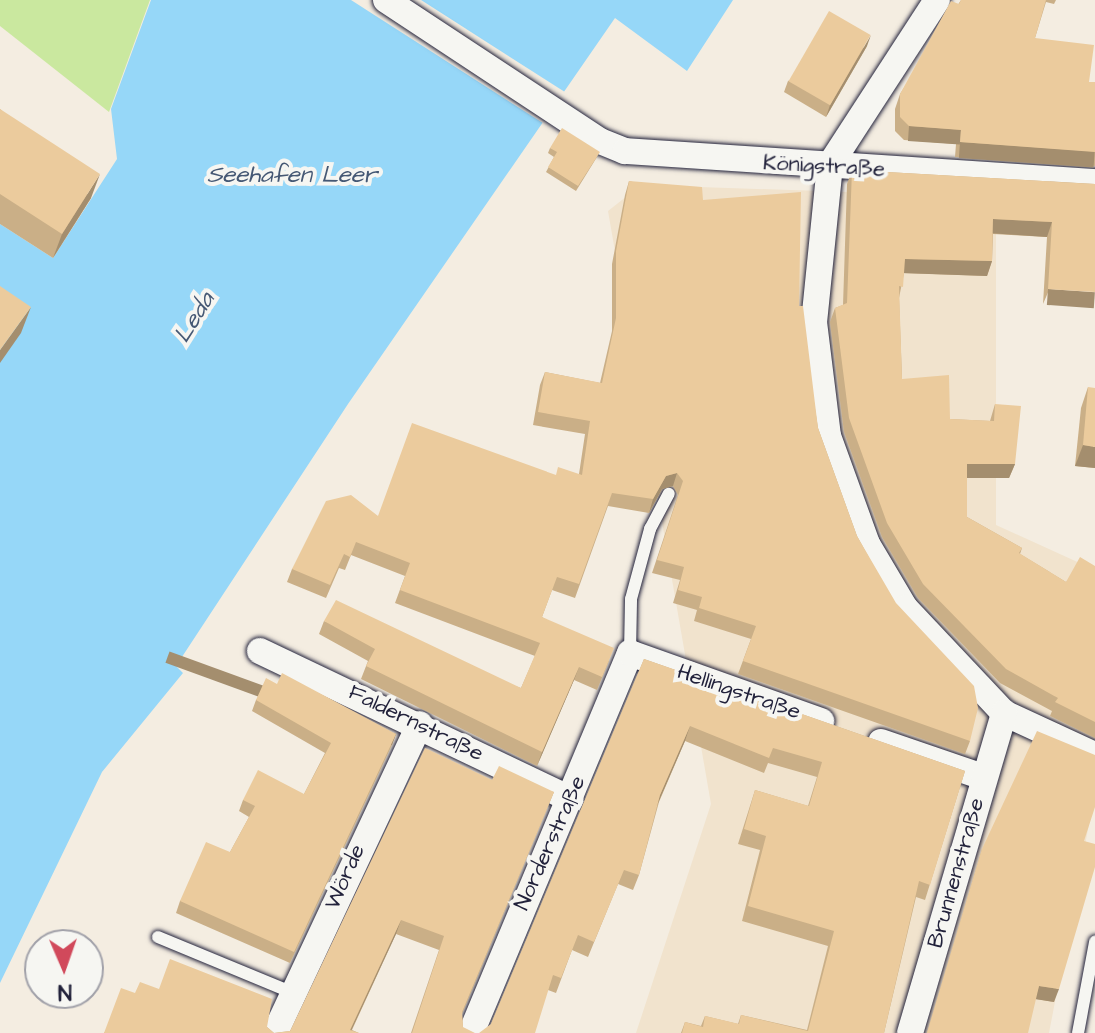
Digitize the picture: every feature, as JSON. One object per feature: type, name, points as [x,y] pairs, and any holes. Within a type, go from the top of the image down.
[{"type":"street","name":"Königstraße","points":[[386,0],[564,116],[625,151],[1095,182]]},
{"type":"street","points":[[937,0],[830,165],[814,322],[818,381],[836,463],[867,544],[905,608],[1004,713],[1095,755]]},
{"type":"street","name":"Faldernstraße","points":[[260,651],[420,724],[570,799]]},
{"type":"street","name":"Hellingstraße","points":[[630,653],[983,777]]},
{"type":"street","name":"Norderstraße","points":[[471,1033],[630,653]]},
{"type":"street","name":"Brunnenstraße","points":[[910,1033],[1004,713]]},
{"type":"street","name":"Wörde","points":[[275,1033],[420,724]]},
{"type":"lane","points":[[630,653],[631,599],[650,529],[669,494]]},
{"type":"lane","points":[[158,937],[293,993]]},
{"type":"lane","points":[[1078,1033],[1095,942]]},
{"type":"shaded area","points":[[641,185],[996,197],[996,525],[1095,570],[1095,793],[1049,1033],[636,1033],[711,804],[608,211]]},
{"type":"green space","points":[[0,0],[150,0],[109,112],[0,26]]},
{"type":"water","name":"Seehafen Leer","points":[[151,0],[733,0],[687,71],[615,18],[348,404],[176,666],[183,673],[102,772],[0,983],[0,224],[53,258],[117,159],[111,109]]},
{"type":"pier","points":[[351,0],[421,0],[568,94],[546,125]]},
{"type":"building","points":[[961,0],[1046,0],[1035,38],[1094,45],[1089,82],[1095,82],[1095,152],[960,142],[961,130],[909,126],[900,117],[900,94],[951,1],[959,4]]},
{"type":"building","points":[[829,11],[871,35],[830,105],[788,81]]},
{"type":"building","points":[[0,109],[100,174],[62,234],[0,194]]},
{"type":"building","points":[[562,128],[600,152],[578,186],[548,167],[557,152],[550,148]]},
{"type":"building","points":[[852,170],[1095,184],[1095,292],[1048,289],[1052,222],[993,219],[992,261],[905,259],[903,287],[899,286],[902,379],[949,375],[950,419],[994,421],[995,404],[1021,406],[1015,464],[967,464],[967,517],[1022,548],[1019,553],[1066,582],[1080,557],[1095,566],[1095,722],[1055,702],[1058,698],[1006,669],[923,584],[887,523],[849,418],[835,308],[847,303]]},
{"type":"building","points":[[629,181],[702,187],[703,200],[801,192],[799,306],[803,306],[818,428],[857,536],[896,603],[974,686],[978,708],[970,741],[743,661],[756,626],[699,608],[702,597],[678,590],[684,567],[657,560],[683,481],[677,473],[666,476],[653,499],[612,493],[579,584],[557,577],[542,617],[614,648],[602,677],[579,667],[542,752],[366,666],[375,649],[324,621],[336,600],[521,688],[540,643],[400,590],[410,563],[356,542],[350,557],[344,554],[330,585],[292,569],[326,501],[351,495],[378,516],[412,423],[556,475],[558,467],[582,475],[590,421],[538,412],[545,372],[602,383],[616,318],[616,251]]},
{"type":"building","points":[[0,286],[31,307],[0,350]]},
{"type":"building","points":[[1088,387],[1095,388],[1095,447],[1083,445]]},
{"type":"building","points":[[644,659],[965,771],[930,885],[919,881],[884,1033],[682,1033],[685,1022],[703,1027],[705,1016],[739,1024],[741,1015],[808,1031],[834,931],[748,906],[766,836],[744,829],[755,790],[809,806],[822,762],[773,748],[769,758],[690,726],[660,795],[639,875],[624,870],[594,942],[578,935],[561,978],[553,975],[535,1033],[479,1033],[491,1024]]},
{"type":"building","points":[[282,673],[396,734],[294,952],[180,901],[206,842],[230,852],[255,806],[243,800],[258,770],[304,794],[331,743],[256,700],[266,678],[277,684]]},
{"type":"building","points":[[1037,731],[1095,755],[1095,807],[1084,841],[1095,844],[1095,867],[1059,989],[1039,986],[1028,1033],[927,1033],[982,849]]},
{"type":"building","points":[[425,748],[492,780],[499,766],[554,792],[462,1012],[463,1027],[475,1033],[412,1033],[444,936],[401,920],[350,1030],[359,1033],[274,1033],[290,1031]]},
{"type":"building","points":[[170,959],[272,999],[267,1027],[274,1033],[104,1033],[121,988],[135,993],[140,982],[159,989]]},
{"type":"water label","name":"Leda","points":[[195,318]]}]
